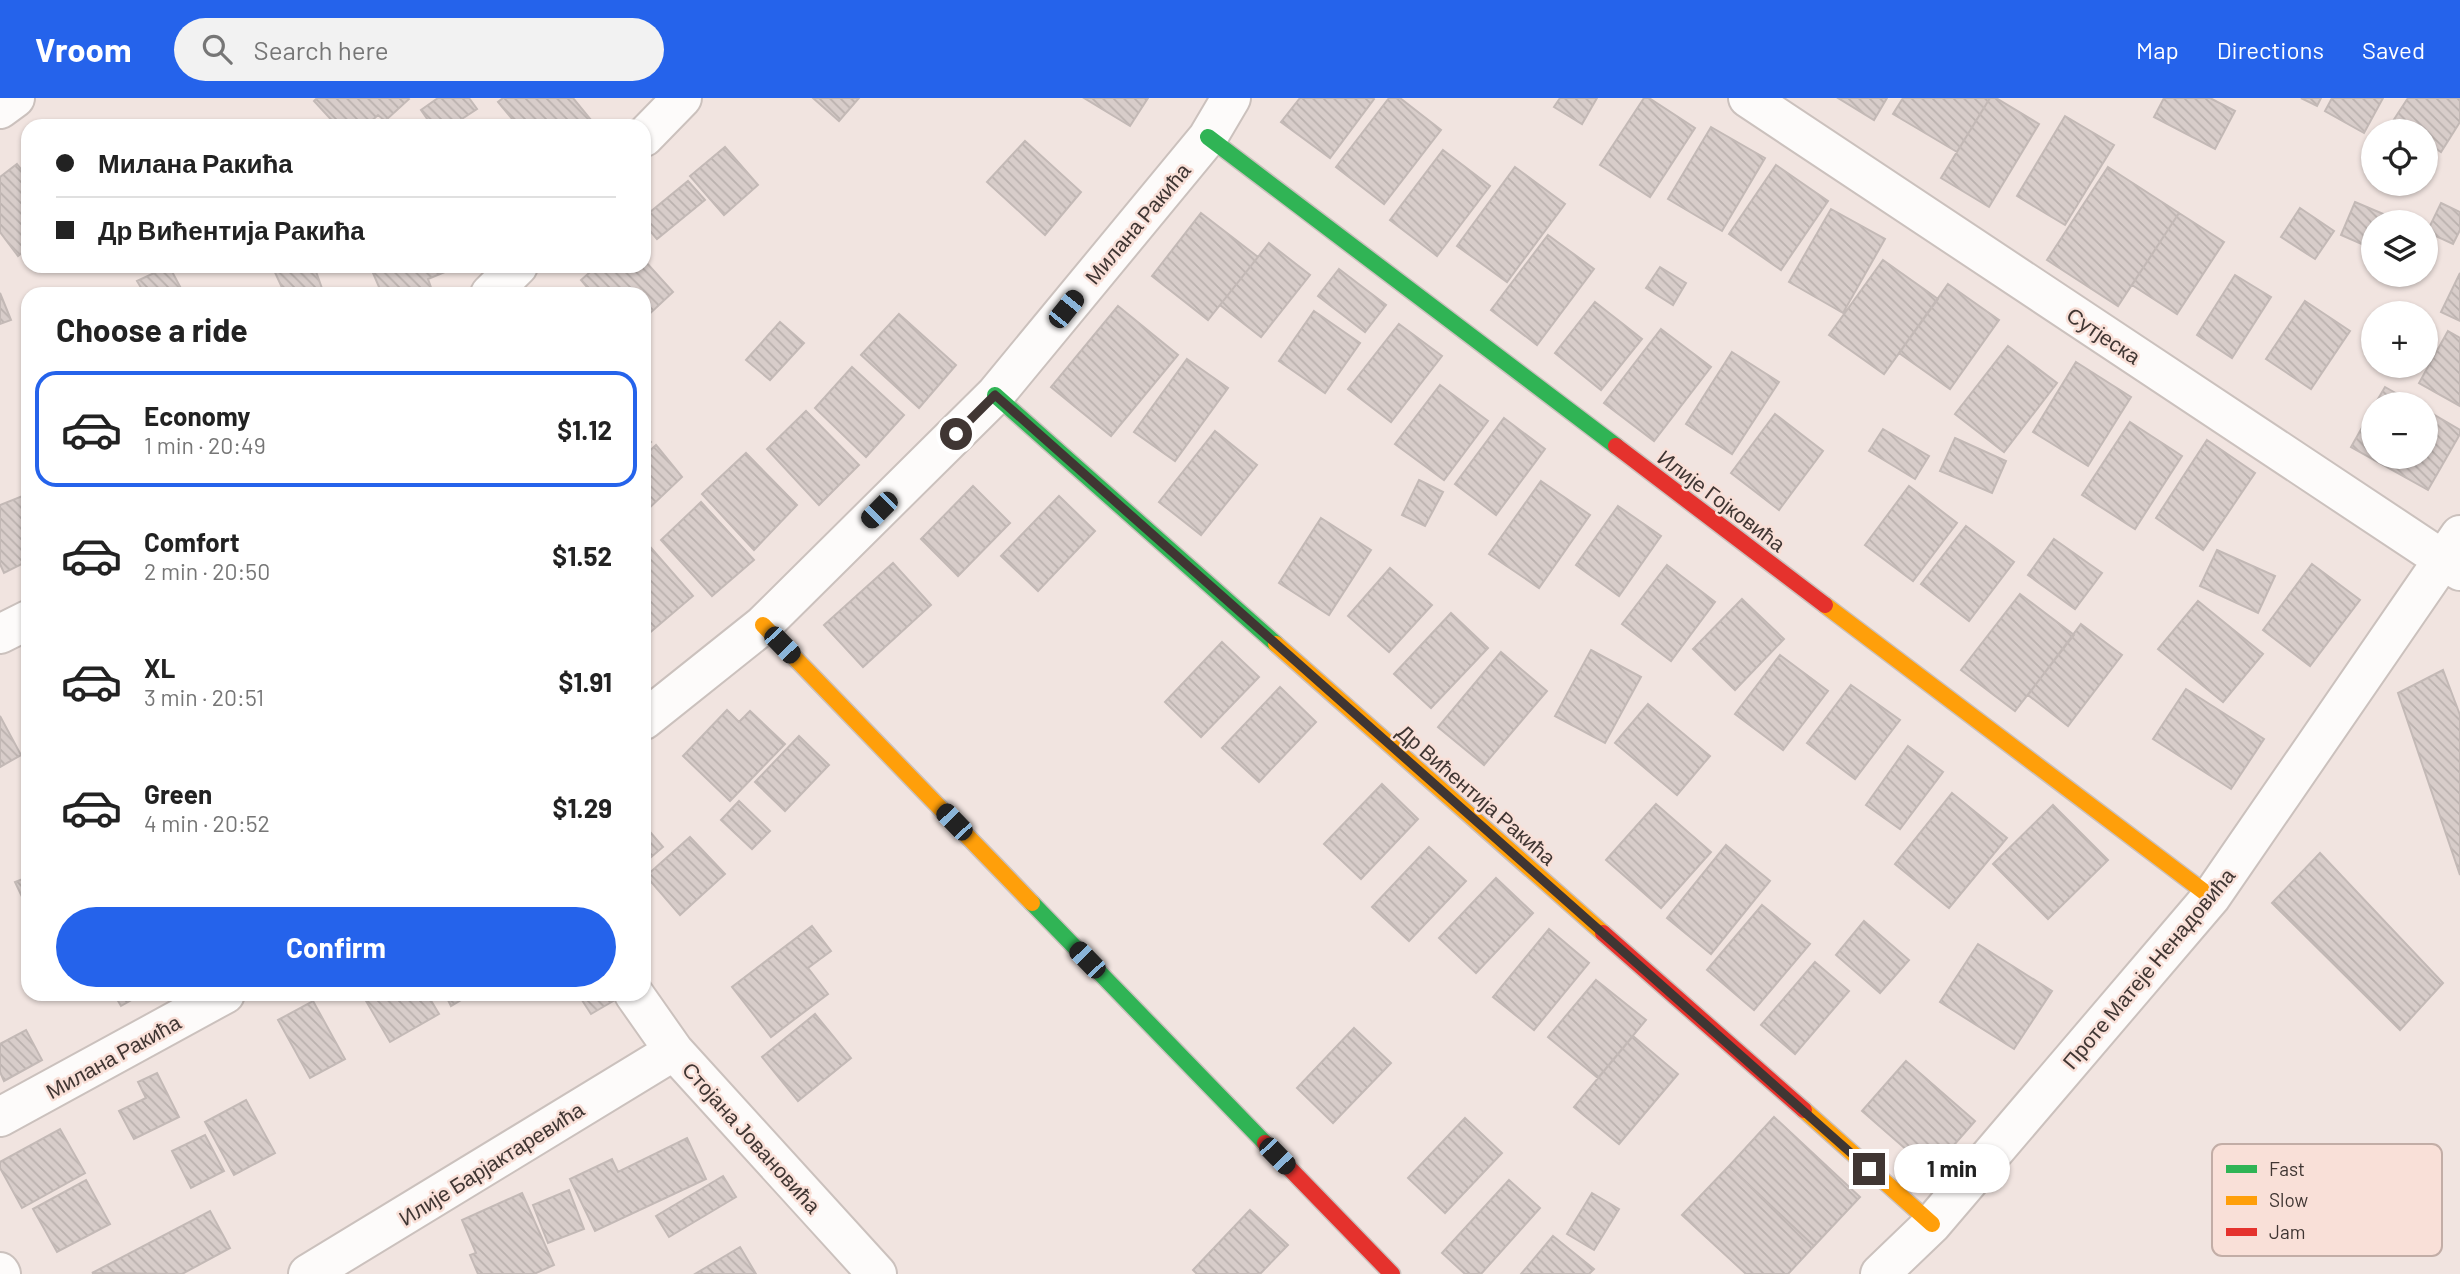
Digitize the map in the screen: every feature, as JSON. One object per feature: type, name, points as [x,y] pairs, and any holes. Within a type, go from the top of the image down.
[{"type":"street","points":[[0,109],[15,98]]},
{"type":"street","points":[[651,130],[682,98]]},
{"type":"street","name":"Милана Ракића","points":[[651,714],[763,625],[995,395],[1208,137],[1231,98]]},
{"type":"street","name":"Сутјеска","points":[[1748,98],[2455,556]]},
{"type":"street","name":"Илије Гојковића","points":[[1208,137],[2211,897]]},
{"type":"street","points":[[498,287],[511,273]]},
{"type":"street","name":"Др Вићентија Ракића","points":[[995,395],[1932,1224]]},
{"type":"street","name":"Проте Матеје Ненадовића","points":[[1880,1274],[1932,1224],[2211,897],[2455,556]]},
{"type":"street","points":[[0,634],[21,624]]},
{"type":"street","points":[[763,625],[1392,1274]]},
{"type":"street","name":"Милана Ракића","points":[[0,1117],[212,1001]]},
{"type":"street","name":"Стојана Јовановића","points":[[639,1001],[674,1051],[876,1274]]},
{"type":"street","name":"Илије Барјактаревића","points":[[308,1274],[674,1051]]},
{"type":"building","points":[[317,98],[409,99],[387,119],[378,115],[374,119],[331,119],[314,101]]},
{"type":"building","points":[[438,98],[469,98],[477,109],[462,119],[427,119],[421,110]]},
{"type":"building","points":[[503,98],[573,98],[590,119],[512,119],[498,102]]},
{"type":"building","points":[[813,98],[859,98],[839,121]]},
{"type":"building","points":[[1084,98],[1148,98],[1130,126]]},
{"type":"building","points":[[1300,98],[1374,99],[1330,158],[1281,122]]},
{"type":"building","points":[[1389,98],[1400,98],[1441,130],[1384,204],[1336,167]]},
{"type":"building","points":[[1560,98],[1597,98],[1582,124],[1554,107]]},
{"type":"building","points":[[1644,98],[1649,98],[1695,128],[1650,197],[1600,165]]},
{"type":"building","points":[[1838,98],[1887,98],[1874,120]]},
{"type":"building","points":[[1903,98],[1990,98],[1957,152],[1893,114]]},
{"type":"building","points":[[1990,98],[1996,98],[2039,124],[1989,207],[1941,178]]},
{"type":"building","points":[[2164,98],[2210,98],[2235,111],[2215,149],[2154,117]]},
{"type":"building","points":[[2301,98],[2321,98],[2317,106]]},
{"type":"building","points":[[2332,98],[2383,98],[2372,119],[2361,119],[2361,131],[2325,111]]},
{"type":"building","points":[[2408,98],[2460,98],[2460,122],[2441,152],[2438,150],[2438,119],[2394,119]]},
{"type":"building","points":[[2065,116],[2114,145],[2065,225],[2017,196]]},
{"type":"building","points":[[1711,127],[1765,158],[1722,231],[1668,199]]},
{"type":"building","points":[[1025,141],[1081,192],[1045,235],[987,182]]},
{"type":"building","points":[[725,147],[758,185],[724,215],[690,176]]},
{"type":"building","points":[[1443,150],[1490,186],[1437,256],[1390,220]]},
{"type":"building","points":[[17,164],[21,169],[21,254],[18,256],[0,232],[0,177]]},
{"type":"building","points":[[1776,165],[1828,201],[1781,270],[1729,234]]},
{"type":"building","points":[[1515,167],[1565,204],[1507,282],[1457,246]]},
{"type":"building","points":[[2108,167],[2179,213],[2118,306],[2047,260]]},
{"type":"building","points":[[688,181],[705,200],[657,239],[651,232],[651,211]]},
{"type":"building","points":[[2355,202],[2374,210],[2361,210],[2361,244],[2341,235]]},
{"type":"building","points":[[2441,203],[2460,212],[2460,230],[2453,244],[2438,237],[2438,210]]},
{"type":"building","points":[[2300,208],[2334,231],[2315,259],[2281,237]]},
{"type":"building","points":[[1831,209],[1885,239],[1843,313],[1789,282]]},
{"type":"building","points":[[1201,213],[1258,257],[1208,320],[1152,276]]},
{"type":"building","points":[[2179,213],[2224,242],[2177,314],[2132,285]]},
{"type":"building","points":[[1548,235],[1594,269],[1537,345],[1491,310]]},
{"type":"building","points":[[1269,243],[1310,275],[1261,337],[1220,305]]},
{"type":"building","points":[[1883,260],[1938,299],[1884,374],[1829,335]]},
{"type":"building","points":[[1660,267],[1686,283],[1673,305],[1646,288]]},
{"type":"building","points":[[651,268],[673,292],[651,312],[651,287],[587,287],[581,280],[589,273],[651,273]]},
{"type":"building","points":[[1339,269],[1386,305],[1365,332],[1318,296]]},
{"type":"building","points":[[154,273],[173,273],[180,287],[141,287],[137,281]]},
{"type":"building","points":[[275,273],[316,273],[322,287],[282,287]]},
{"type":"building","points":[[373,273],[442,273],[428,279],[431,287],[379,287]]},
{"type":"building","points":[[2460,273],[2460,321],[2441,312]]},
{"type":"building","points":[[2235,275],[2271,297],[2232,358],[2197,335]]},
{"type":"building","points":[[1948,284],[1999,320],[1950,389],[1899,353]]},
{"type":"building","points":[[0,293],[11,320],[0,324]]},
{"type":"building","points":[[2305,301],[2350,331],[2311,389],[2266,359]]},
{"type":"building","points":[[1595,302],[1642,339],[1601,390],[1555,353]]},
{"type":"building","points":[[1118,306],[1178,355],[1111,436],[1051,387]]},
{"type":"building","points":[[1314,311],[1360,343],[1325,393],[1279,361]]},
{"type":"building","points":[[899,314],[956,365],[919,408],[861,355]]},
{"type":"building","points":[[780,322],[804,343],[770,380],[746,360]]},
{"type":"building","points":[[1399,324],[1442,356],[1391,422],[1348,389]]},
{"type":"building","points":[[1661,329],[1711,367],[1654,441],[1604,403]]},
{"type":"building","points":[[2448,331],[2460,338],[2460,406],[2419,383],[2422,378],[2438,378],[2438,349]]},
{"type":"building","points":[[2008,346],[2057,383],[2004,452],[1955,414]]},
{"type":"building","points":[[1732,352],[1779,382],[1732,454],[1686,424]]},
{"type":"building","points":[[1187,359],[1228,388],[1175,461],[1134,432]]},
{"type":"building","points":[[2076,362],[2131,397],[2088,466],[2033,432]]},
{"type":"building","points":[[852,367],[904,415],[866,457],[815,408]]},
{"type":"building","points":[[1440,385],[1488,421],[1444,480],[1395,444]]},
{"type":"building","points":[[806,411],[859,465],[819,505],[767,449]]},
{"type":"building","points":[[1775,414],[1823,451],[1779,510],[1731,473]]},
{"type":"building","points":[[2438,417],[2460,430],[2460,434],[2428,490],[2390,469],[2438,469]]},
{"type":"building","points":[[1504,418],[1545,449],[1496,515],[1455,484]]},
{"type":"building","points":[[2130,422],[2182,456],[2135,529],[2082,495]]},
{"type":"building","points":[[1883,429],[1929,456],[1915,479],[1869,451]]},
{"type":"building","points":[[2361,429],[2361,453],[2351,447]]},
{"type":"building","points":[[1215,431],[1257,465],[1201,535],[1159,502]]},
{"type":"building","points":[[1955,438],[2006,461],[1992,493],[1940,471]]},
{"type":"building","points":[[2207,440],[2255,473],[2203,550],[2156,518]]},
{"type":"building","points":[[656,445],[682,477],[651,506],[651,450]]},
{"type":"building","points":[[746,453],[797,505],[754,550],[702,494]]},
{"type":"building","points":[[1419,480],[1443,492],[1425,526],[1402,515]]},
{"type":"building","points":[[1541,481],[1590,515],[1539,588],[1489,554]]},
{"type":"building","points":[[973,486],[1010,523],[958,576],[921,539]]},
{"type":"building","points":[[1909,486],[1957,523],[1913,581],[1865,545]]},
{"type":"building","points":[[1059,496],[1095,531],[1038,591],[1001,556]]},
{"type":"building","points":[[21,497],[21,564],[4,573],[0,564],[0,505]]},
{"type":"building","points":[[701,502],[754,560],[712,596],[661,540]]},
{"type":"building","points":[[1618,506],[1661,536],[1619,596],[1576,565]]},
{"type":"building","points":[[1321,518],[1371,550],[1329,615],[1279,583]]},
{"type":"building","points":[[1966,526],[2014,562],[1969,621],[1921,584]]},
{"type":"building","points":[[2054,539],[2102,573],[2075,609],[2028,575]]},
{"type":"building","points":[[651,548],[693,596],[651,632]]},
{"type":"building","points":[[2217,550],[2275,576],[2258,613],[2200,586]]},
{"type":"building","points":[[893,563],[931,605],[863,667],[824,625]]},
{"type":"building","points":[[2312,564],[2360,600],[2310,666],[2263,630]]},
{"type":"building","points":[[1667,565],[1715,602],[1671,661],[1622,624]]},
{"type":"building","points":[[1390,568],[1432,605],[1389,652],[1348,616]]},
{"type":"building","points":[[2020,594],[2074,635],[2015,711],[1961,670]]},
{"type":"building","points":[[1742,599],[1784,639],[1735,690],[1693,649]]},
{"type":"building","points":[[2198,601],[2263,654],[2223,702],[2158,649]]},
{"type":"building","points":[[1451,613],[1488,648],[1431,708],[1394,674]]},
{"type":"building","points":[[2081,624],[2122,655],[2068,726],[2028,695]]},
{"type":"building","points":[[1222,642],[1259,677],[1201,737],[1165,702]]},
{"type":"building","points":[[1591,650],[1641,677],[1605,743],[1555,716]]},
{"type":"building","points":[[1501,652],[1547,691],[1484,765],[1438,727]]},
{"type":"building","points":[[1780,655],[1828,691],[1783,750],[1735,714]]},
{"type":"building","points":[[2443,670],[2460,715],[2460,875],[2398,693]]},
{"type":"building","points":[[1851,685],[1900,720],[1855,779],[1807,743]]},
{"type":"building","points":[[1280,687],[1316,722],[1259,782],[1222,748]]},
{"type":"building","points":[[2186,689],[2264,739],[2231,789],[2153,739]]},
{"type":"building","points":[[1648,704],[1710,756],[1677,795],[1615,743]]},
{"type":"building","points":[[727,710],[739,722],[750,711],[785,744],[730,801],[683,756]]},
{"type":"building","points":[[0,716],[21,755],[0,767]]},
{"type":"building","points":[[799,736],[829,765],[785,811],[755,782]]},
{"type":"building","points":[[1908,746],[1943,772],[1900,829],[1866,805]]},
{"type":"building","points":[[1382,784],[1418,819],[1361,879],[1324,844]]},
{"type":"building","points":[[1952,793],[2007,838],[1949,908],[1895,864]]},
{"type":"building","points":[[739,801],[770,831],[752,849],[721,820]]},
{"type":"building","points":[[1656,804],[1711,852],[1661,908],[1606,860]]},
{"type":"building","points":[[2053,805],[2108,860],[2048,919],[1993,864]]},
{"type":"building","points":[[651,833],[663,847],[651,857]]},
{"type":"building","points":[[690,837],[725,874],[680,915],[651,882],[651,872]]},
{"type":"building","points":[[1726,845],[1770,881],[1711,954],[1667,918]]},
{"type":"building","points":[[1429,847],[1466,881],[1409,941],[1372,907]]},
{"type":"building","points":[[2320,853],[2443,983],[2400,1030],[2272,903]]},
{"type":"building","points":[[1496,878],[1533,913],[1476,973],[1439,938]]},
{"type":"building","points":[[21,880],[21,895],[15,882]]},
{"type":"building","points":[[1762,905],[1810,944],[1754,1010],[1707,970]]},
{"type":"building","points":[[1864,921],[1909,960],[1880,993],[1836,955]]},
{"type":"building","points":[[812,926],[831,951],[808,968],[828,994],[771,1037],[732,987]]},
{"type":"building","points":[[1549,929],[1589,963],[1534,1030],[1493,997]]},
{"type":"building","points":[[1978,944],[2052,991],[2014,1049],[1940,1002]]},
{"type":"building","points":[[1815,962],[1849,991],[1795,1054],[1761,1025]]},
{"type":"building","points":[[1596,980],[1646,1020],[1598,1078],[1548,1037]]},
{"type":"building","points":[[313,1001],[345,1059],[310,1078],[278,1020]]},
{"type":"building","points":[[366,1001],[431,1001],[439,1014],[390,1042]]},
{"type":"building","points":[[583,1001],[613,1001],[591,1014]]},
{"type":"building","points":[[815,1014],[851,1058],[798,1101],[762,1057]]},
{"type":"building","points":[[1354,1028],[1391,1063],[1333,1123],[1297,1088]]},
{"type":"building","points":[[26,1030],[42,1060],[4,1081],[0,1072],[0,1044]]},
{"type":"building","points":[[1633,1036],[1678,1074],[1619,1144],[1574,1107]]},
{"type":"building","points":[[1906,1061],[1975,1121],[1931,1171],[1862,1111]]},
{"type":"building","points":[[157,1073],[179,1117],[134,1139],[119,1111],[146,1098],[138,1082]]},
{"type":"building","points":[[246,1100],[275,1153],[234,1175],[205,1122]]},
{"type":"building","points":[[1774,1117],[1860,1197],[1814,1246],[1729,1166]]},
{"type":"building","points":[[1465,1118],[1502,1153],[1445,1213],[1408,1178]]},
{"type":"building","points":[[60,1129],[85,1173],[22,1208],[0,1168],[0,1162]]},
{"type":"building","points":[[205,1135],[224,1171],[191,1188],[172,1151]]},
{"type":"building","points":[[687,1138],[706,1179],[595,1231],[570,1179],[612,1159],[618,1172]]},
{"type":"building","points":[[1729,1166],[1814,1246],[1788,1274],[1746,1274],[1682,1215]]},
{"type":"building","points":[[723,1176],[736,1197],[669,1237],[656,1216]]},
{"type":"building","points":[[86,1180],[110,1224],[57,1252],[33,1209]]},
{"type":"building","points":[[1509,1180],[1540,1208],[1481,1274],[1465,1274],[1442,1253]]},
{"type":"building","points":[[569,1190],[584,1229],[548,1243],[533,1205]]},
{"type":"building","points":[[522,1193],[554,1265],[534,1274],[478,1274],[470,1255],[476,1253],[462,1220]]},
{"type":"building","points":[[1592,1193],[1619,1209],[1594,1250],[1567,1234]]},
{"type":"building","points":[[1250,1210],[1288,1245],[1260,1274],[1197,1274],[1193,1270]]},
{"type":"building","points":[[210,1211],[230,1248],[182,1274],[92,1273]]},
{"type":"building","points":[[1553,1236],[1594,1269],[1589,1274],[1521,1274]]},
{"type":"building","points":[[740,1247],[756,1274],[695,1274]]},
{"type":"traffic: fast","points":[[1208,137],[1616,446]]},
{"type":"traffic: fast","points":[[995,395],[1276,644]]},
{"type":"traffic: fast","points":[[1032,903],[1265,1143]]},
{"type":"traffic: slow","points":[[1825,605],[2211,897]]},
{"type":"traffic: slow","points":[[763,625],[1032,903]]},
{"type":"traffic: slow","points":[[1276,644],[1603,933]]},
{"type":"traffic: slow","points":[[1804,1110],[1932,1224]]},
{"type":"traffic: jam","points":[[1616,446],[1825,605]]},
{"type":"traffic: jam","points":[[1603,933],[1804,1110]]},
{"type":"traffic: jam","points":[[1265,1143],[1392,1274]]},
{"type":"route","points":[[956,434],[995,395],[1869,1169]]}]
